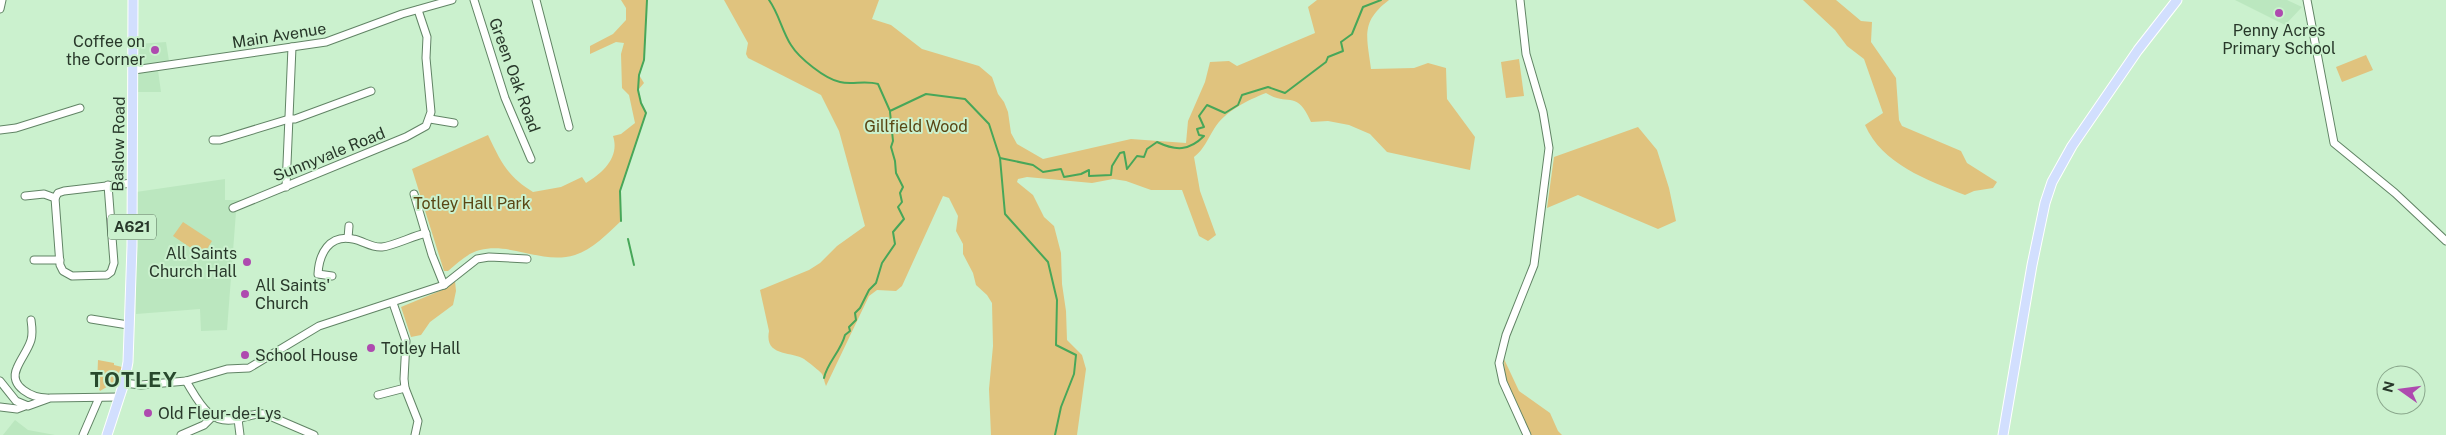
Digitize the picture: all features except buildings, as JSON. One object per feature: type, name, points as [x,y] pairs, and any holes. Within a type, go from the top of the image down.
[{"type":"main road","name":"Baslow Road","points":[[107,435],[124,383],[128,362],[134,0]]},
{"type":"main road","points":[[2003,435],[2032,265],[2045,203],[2052,182],[2072,146],[2138,50],[2177,0]]},
{"type":"street","points":[[0,9],[2,0]]},
{"type":"street","name":"Main Avenue","points":[[134,70],[337,39],[402,14],[452,0]]},
{"type":"street","name":"Green Oak Road","points":[[474,0],[505,98],[531,159]]},
{"type":"street","points":[[536,0],[569,127]]},
{"type":"street","points":[[1520,0],[1526,54],[1543,112],[1549,148],[1534,265],[1506,335],[1499,363],[1503,382],[1527,435]]},
{"type":"street","points":[[2307,0],[2334,143],[2395,193],[2446,241]]},
{"type":"street","points":[[418,10],[427,37],[426,58],[430,119],[454,123]]},
{"type":"street","points":[[286,187],[292,47]]},
{"type":"street","points":[[213,140],[220,140],[289,119],[295,119],[371,91]]},
{"type":"street","points":[[0,130],[16,128],[80,108]]},
{"type":"street","name":"Sunnyvale Road","points":[[233,208],[421,131],[430,119]]},
{"type":"street","points":[[108,185],[114,263],[111,272],[104,275],[69,275],[63,271],[60,260],[55,198],[64,191],[108,185],[132,183]]},
{"type":"street","points":[[25,196],[44,194],[55,198]]},
{"type":"street","points":[[414,194],[432,255],[444,285]]},
{"type":"street","points":[[348,238],[349,226]]},
{"type":"street","points":[[332,276],[318,274],[320,259],[327,246],[336,240],[348,238],[374,247],[384,247],[410,236],[426,233]]},
{"type":"street","points":[[124,383],[141,385],[186,381],[227,369],[249,368],[319,326],[394,303],[444,285],[481,258],[527,259]]},
{"type":"street","points":[[34,260],[60,260]]},
{"type":"street","points":[[394,303],[406,341],[405,388],[418,421],[415,435]]},
{"type":"street","points":[[91,319],[128,325]]},
{"type":"street","points":[[31,320],[31,338],[16,369],[16,377],[26,393],[40,398],[119,397]]},
{"type":"street","points":[[0,381],[16,401],[26,406]]},
{"type":"street","points":[[186,381],[204,410],[212,417],[225,420],[263,414],[314,435]]},
{"type":"street","points":[[378,395],[405,388]]},
{"type":"street","points":[[0,407],[17,409],[37,405],[50,398]]},
{"type":"street","points":[[84,435],[99,398]]},
{"type":"street","points":[[181,435],[204,425],[212,417]]},
{"type":"street","points":[[238,419],[240,435]]},
{"type":"street","points":[[290,435],[294,427]]},
{"type":"shaded area","name":"Penny Acres Primary School","points":[[2235,0],[2287,0],[2302,7],[2285,25]]},
{"type":"shaded area","points":[[166,42],[169,61],[157,63],[161,92],[137,92],[137,44]]},
{"type":"shaded area","points":[[225,179],[225,200],[240,200],[236,212],[227,330],[201,331],[200,309],[136,314],[136,192]]},
{"type":"shaded area","points":[[15,420],[28,430],[55,435],[3,435]]},
{"type":"green space","name":"Totley Hall Park","points":[[621,0],[647,0],[645,47],[639,75],[644,83],[638,90],[646,113],[620,191],[621,221],[594,245],[575,255],[563,257],[539,256],[492,248],[471,254],[448,271],[444,271],[412,169],[488,135],[506,168],[517,180],[533,192],[561,187],[582,177],[586,183],[598,174],[612,157],[615,144],[613,136],[621,134],[635,123],[629,95],[622,88],[621,54],[624,43],[616,42],[590,54],[590,46],[613,34],[626,20],[626,8]]},
{"type":"green space","name":"Gillfield Wood","points":[[724,0],[879,0],[872,19],[891,25],[922,49],[979,66],[992,77],[998,94],[1008,112],[1011,133],[1017,144],[1043,159],[1131,139],[1186,143],[1188,121],[1205,82],[1210,62],[1229,61],[1237,66],[1315,33],[1308,7],[1317,0],[1389,0],[1373,16],[1370,23],[1367,39],[1371,69],[1414,68],[1428,63],[1446,68],[1447,99],[1475,137],[1470,170],[1387,152],[1370,134],[1349,125],[1328,121],[1311,122],[1301,105],[1292,100],[1281,99],[1266,93],[1245,103],[1224,117],[1194,157],[1200,191],[1216,235],[1208,241],[1199,236],[1182,190],[1151,190],[1126,181],[1113,179],[1092,183],[1027,177],[1018,179],[1017,182],[1033,195],[1044,217],[1054,226],[1061,253],[1067,340],[1082,355],[1086,369],[1077,435],[991,435],[989,389],[993,346],[992,303],[987,295],[976,285],[973,273],[963,254],[963,244],[956,231],[958,216],[949,198],[943,196],[902,286],[896,291],[877,290],[869,296],[826,386],[822,374],[806,360],[780,352],[771,345],[760,290],[809,270],[820,263],[837,246],[865,226],[839,131],[821,95],[748,58],[746,54],[748,43]]},
{"type":"green space","points":[[1803,0],[1836,0],[1861,21],[1872,22],[1871,42],[1896,78],[1899,120],[1902,126],[1961,151],[1967,163],[1997,182],[1993,188],[1974,191],[1965,195],[1921,177],[1882,150],[1865,125],[1883,113],[1864,59],[1847,46],[1835,30]]},
{"type":"green space","points":[[2366,55],[2373,70],[2342,82],[2336,67]]},
{"type":"green space","points":[[1519,59],[1524,96],[1506,98],[1501,62]]},
{"type":"green space","points":[[1638,127],[1657,150],[1669,188],[1676,221],[1658,229],[1578,195],[1547,208],[1554,157]]},
{"type":"green space","points":[[183,222],[212,241],[203,256],[173,236]]},
{"type":"green space","points":[[455,281],[456,291],[453,305],[430,322],[421,335],[411,337],[401,307],[447,288]]},
{"type":"green space","points":[[1504,359],[1519,391],[1550,413],[1558,431],[1562,435],[1531,435],[1505,383]]},
{"type":"green space","points":[[98,360],[114,363],[114,365],[122,367],[115,382],[100,391],[97,385]]},
{"type":"waterway","points":[[621,221],[620,191],[646,113],[638,90],[639,75],[644,60],[647,0]]},
{"type":"waterway","points":[[769,0],[788,40],[795,50],[827,77],[845,83],[868,82],[878,84],[890,111],[926,94],[965,99],[989,124],[1000,158],[1005,214],[1048,262],[1057,300],[1056,345],[1076,355],[1074,374],[1061,407],[1055,435]]},
{"type":"waterway","points":[[1000,158],[1033,165],[1043,172],[1061,169],[1064,177],[1081,174],[1089,170],[1089,176],[1111,175],[1112,166],[1120,153],[1124,152],[1127,169],[1137,156],[1144,157],[1147,149],[1157,142],[1176,148],[1193,145],[1204,136],[1199,135],[1197,129],[1204,127],[1199,116],[1207,105],[1225,113],[1238,105],[1242,95],[1268,87],[1285,93],[1326,62],[1328,57],[1343,51],[1341,42],[1352,34],[1363,7],[1381,0]]},
{"type":"waterway","points":[[824,378],[845,335],[850,331],[849,327],[856,320],[855,313],[860,308],[869,290],[876,283],[882,263],[895,244],[893,232],[904,219],[898,207],[902,202],[900,193],[903,187],[896,173],[891,147],[893,141],[890,112]]},
{"type":"waterway","points":[[628,239],[634,265]]},
{"type":"place","name":"Penny Acres Primary School","points":[[2279,13]]},
{"type":"place","name":"Coffee on the Corner","points":[[155,50]]},
{"type":"place","name":"All Saints Church Hall","points":[[247,262]]},
{"type":"place","name":"All Saints' Church","points":[[245,294]]},
{"type":"place","name":"Totley Hall","points":[[371,348]]},
{"type":"place","name":"School House","points":[[245,355]]},
{"type":"place","name":"Old Fleur-de-Lys","points":[[148,413]]},
{"type":"district","name":"TOTLEY","points":[[134,380]]}]
